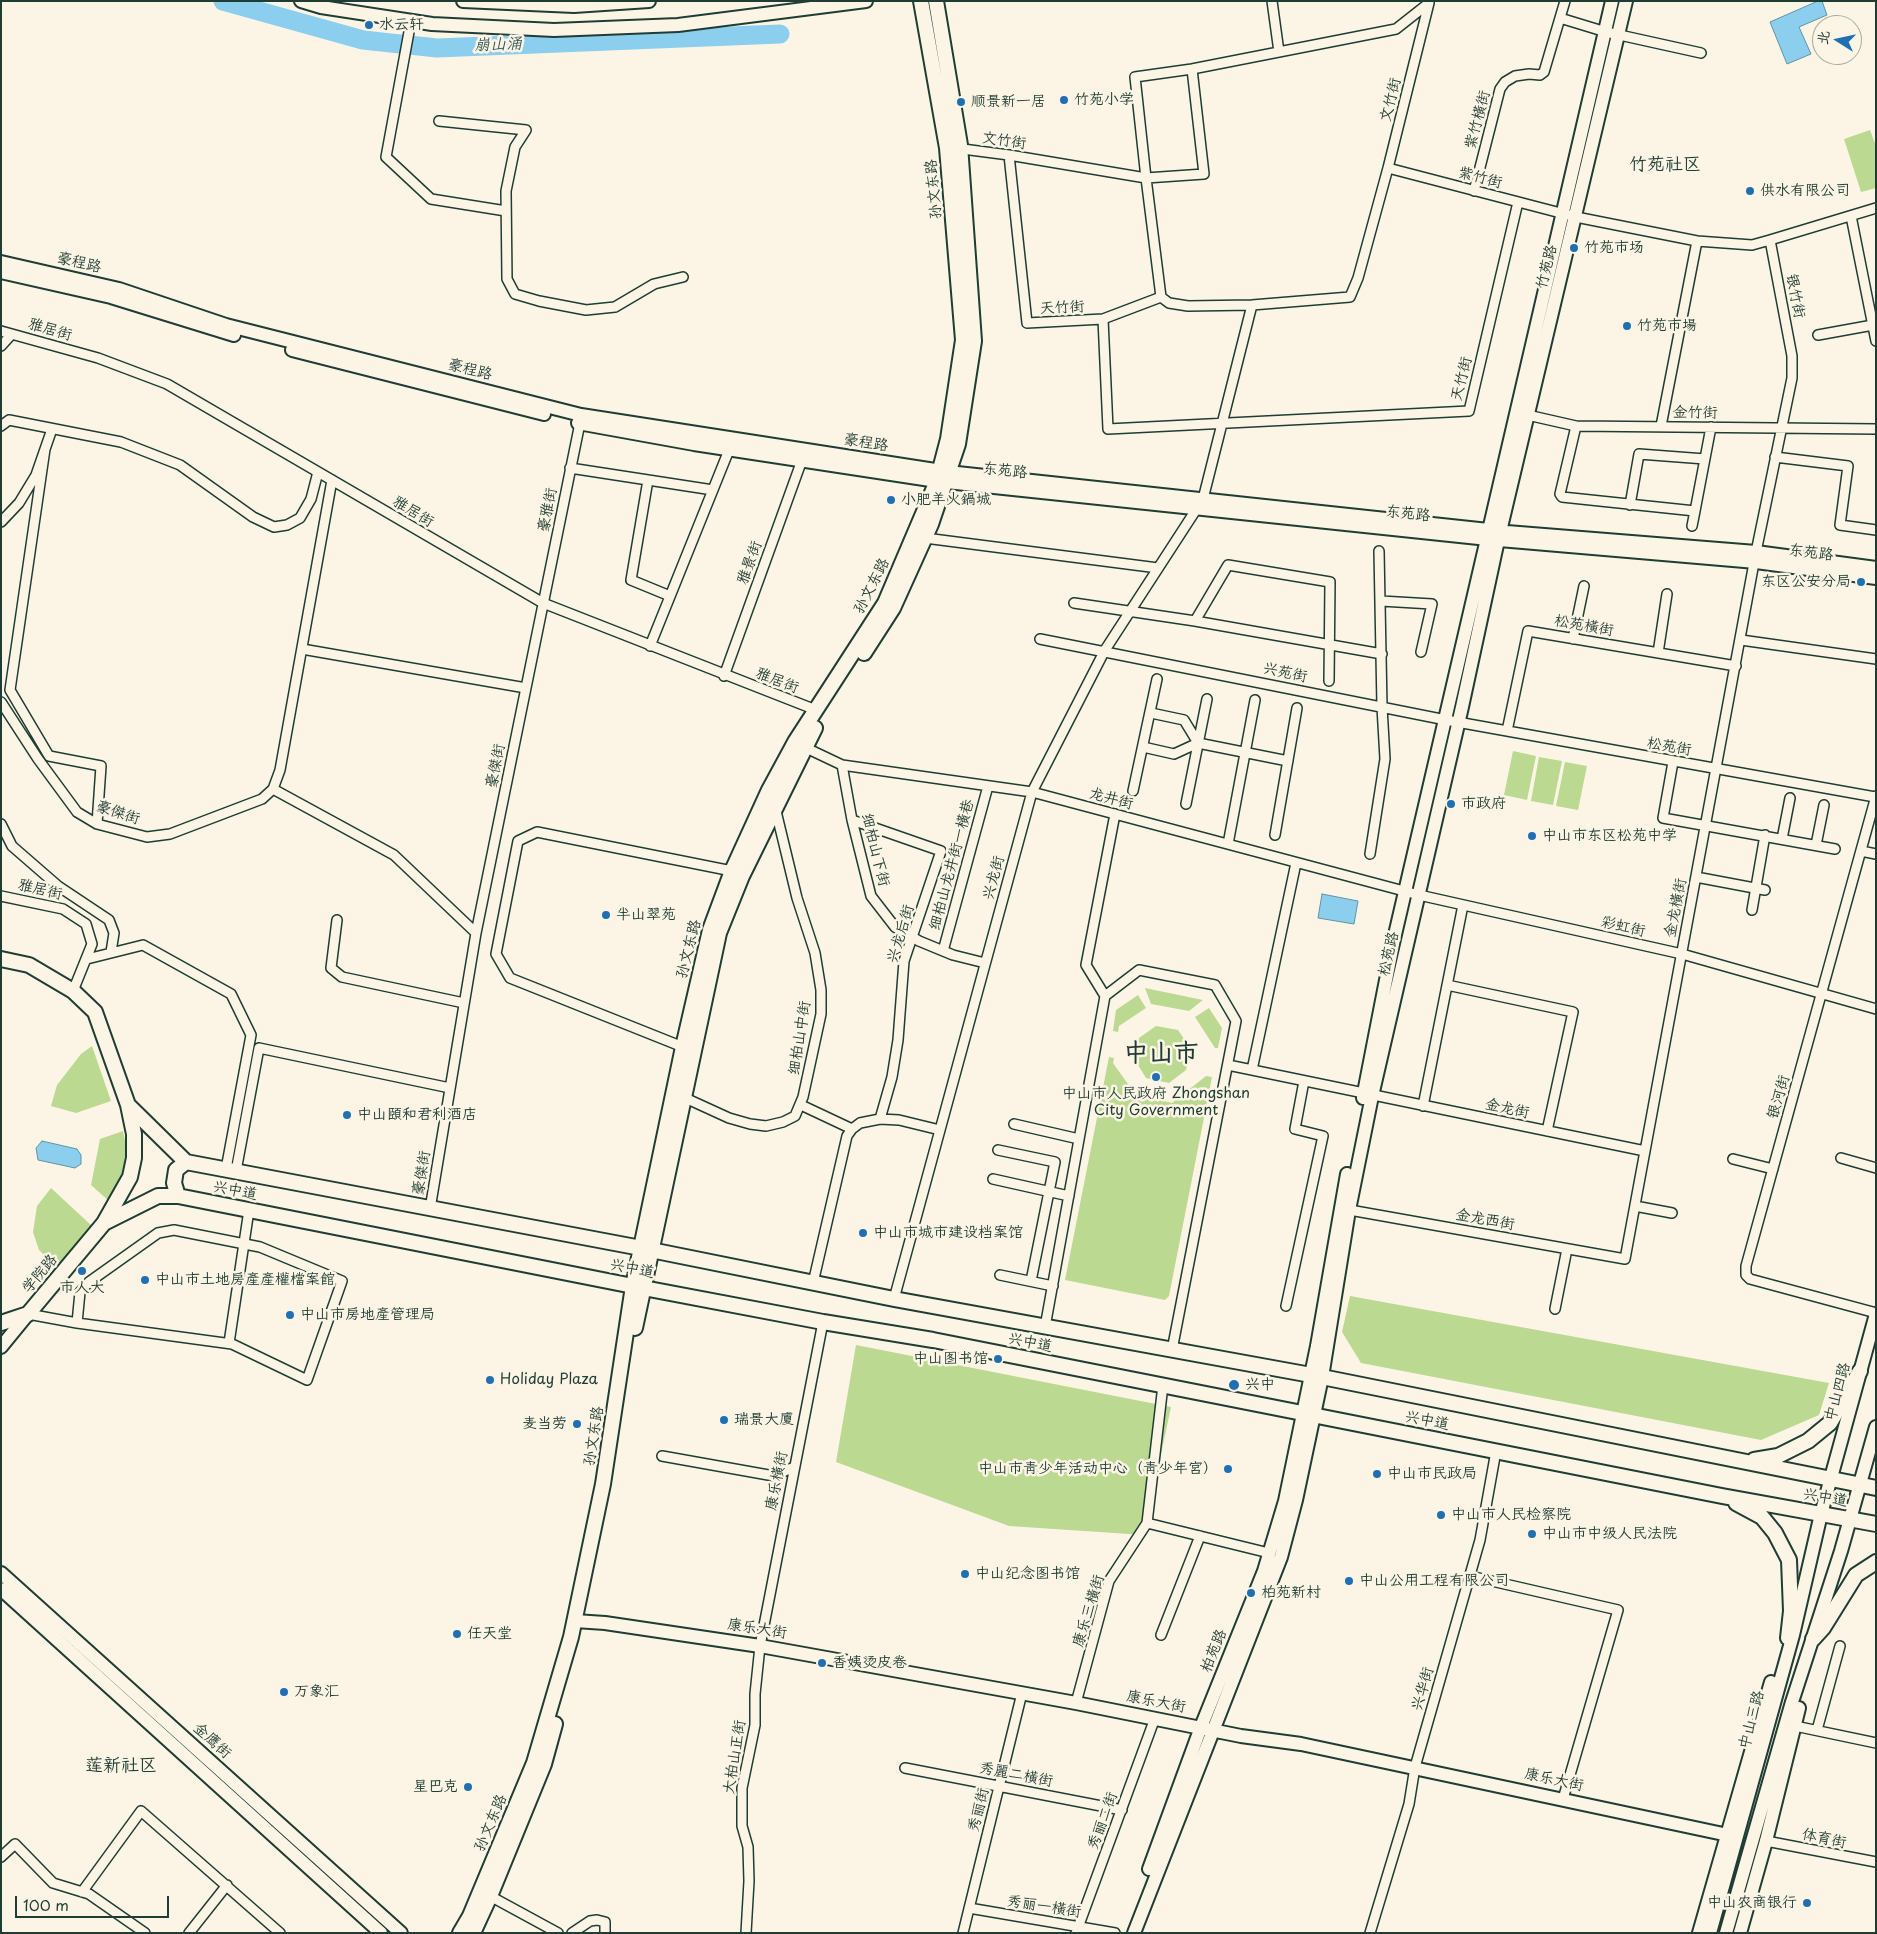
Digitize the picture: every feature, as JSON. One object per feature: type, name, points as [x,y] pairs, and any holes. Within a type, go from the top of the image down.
[{"type":"main road","name":"孙文东路","points":[[922,1],[954,148]]},
{"type":"main road","name":"孙文东路","points":[[646,1249],[683,1097],[719,933],[742,876],[775,807],[816,710],[885,603],[958,444],[974,341],[974,317],[936,1]]},
{"type":"main road","name":"孙文东路","points":[[472,1933],[490,1896],[544,1764],[579,1622],[609,1495],[634,1332],[638,1287],[682,1047],[710,930],[732,871],[769,790],[893,608],[925,538],[942,476]]},
{"type":"main road","points":[[1,959],[29,965],[73,991],[95,1012],[128,1105],[134,1134],[134,1158],[130,1177],[104,1223]]},
{"type":"main road","points":[[128,1105],[186,1162],[176,1170],[174,1182],[178,1196]]},
{"type":"main road","name":"兴中道","points":[[186,1162],[646,1249],[894,1299],[1316,1376],[1876,1488]]},
{"type":"main road","name":"兴中道","points":[[104,1223],[158,1196],[178,1196],[638,1287],[823,1322],[933,1340],[1722,1496],[1876,1524]]},
{"type":"main road","name":"学院路","points":[[28,1314],[104,1223]]},
{"type":"main road","points":[[1,1323],[28,1314]]},
{"type":"main road","points":[[1742,1461],[1778,1456],[1808,1441],[1830,1423],[1860,1371]]},
{"type":"main road","points":[[1722,1496],[1762,1516],[1775,1533],[1789,1560],[1790,1636]]},
{"type":"main road","points":[[1813,1640],[1823,1628],[1856,1575],[1876,1562]]},
{"type":"main road","name":"孙文东路","points":[[460,1933],[470,1916],[534,1763],[579,1622]]},
{"type":"street","points":[[301,1],[432,24],[554,30],[678,25],[815,5],[866,1]]},
{"type":"street","points":[[463,1],[574,6],[649,1]]},
{"type":"street","points":[[1272,1],[1279,52]]},
{"type":"street","name":"紫竹横街","points":[[1474,191],[1500,89],[1505,82],[1515,76],[1540,75],[1544,72],[1565,1]]},
{"type":"street","name":"竹苑路","points":[[1612,1],[1613,32]]},
{"type":"street","name":"竹苑路","points":[[1494,535],[1521,414],[1613,32],[1626,1]]},
{"type":"street","name":"文竹街","points":[[1430,2],[1388,168],[1358,278],[1350,297],[1252,305],[1188,306],[1168,303],[1161,297],[1135,77],[1192,69],[1396,29],[1430,2]]},
{"type":"street","points":[[1560,18],[1701,53]]},
{"type":"street","points":[[411,20],[386,157],[431,198],[506,211]]},
{"type":"street","points":[[1146,178],[1204,174],[1192,69]]},
{"type":"street","points":[[439,121],[526,130],[515,147],[506,191],[507,279],[515,294],[539,301],[586,310],[615,307],[654,284],[683,277]]},
{"type":"street","name":"文竹街","points":[[954,148],[1009,155],[1146,178]]},
{"type":"street","name":"天竹街","points":[[1009,155],[1027,323],[1104,319],[1108,429],[1468,411],[1518,202]]},
{"type":"street","name":"紫竹街","points":[[1388,168],[1570,215]]},
{"type":"street","points":[[1570,215],[1697,241],[1752,245],[1876,208]]},
{"type":"street","points":[[1851,216],[1876,341]]},
{"type":"street","name":"银竹街","points":[[1756,557],[1792,378],[1792,356],[1770,240]]},
{"type":"street","points":[[1661,426],[1697,241]]},
{"type":"street","name":"豪程路","points":[[1,262],[119,289],[226,325],[580,415],[942,476]]},
{"type":"street","name":"豪程路","points":[[1,272],[111,297],[218,331],[580,423],[729,450],[942,476]]},
{"type":"street","points":[[1104,319],[1161,297]]},
{"type":"street","points":[[1200,503],[1252,305]]},
{"type":"street","points":[[1818,335],[1873,325]]},
{"type":"street","name":"雅居街","points":[[1,331],[98,358],[167,384],[543,603],[724,676],[816,710]]},
{"type":"street","points":[[1,346],[12,334]]},
{"type":"street","name":"金竹街","points":[[1521,414],[1576,426],[1876,429]]},
{"type":"street","points":[[1,426],[9,420],[121,442],[180,465],[253,517],[274,526],[287,525],[300,518],[311,498],[318,472]]},
{"type":"street","name":"豪雅街","points":[[543,603],[580,423]]},
{"type":"street","points":[[1576,426],[1560,494],[1565,498],[1695,511]]},
{"type":"street","points":[[1692,526],[1711,427]]},
{"type":"street","points":[[1,522],[19,502],[36,475],[52,429]]},
{"type":"street","points":[[45,449],[10,690],[49,756],[101,766],[97,824]]},
{"type":"street","points":[[650,646],[729,450]]},
{"type":"street","points":[[1630,505],[1639,454],[1705,459]]},
{"type":"street","points":[[1775,457],[1848,466],[1840,525],[1876,530]]},
{"type":"street","name":"雅景街","points":[[724,676],[802,460]]},
{"type":"street","points":[[570,468],[713,490]]},
{"type":"street","name":"东苑路","points":[[942,476],[1494,535],[1876,568]]},
{"type":"street","points":[[332,480],[280,770],[273,789],[394,855],[476,934]]},
{"type":"street","points":[[648,480],[631,580],[670,596]]},
{"type":"street","name":"兴龙街","points":[[894,1299],[1032,792],[1105,650],[1200,503]]},
{"type":"street","name":"松苑路","points":[[1316,1376],[1344,1209],[1368,1095],[1406,892],[1446,720],[1494,535]]},
{"type":"street","name":"松苑路","points":[[1368,1095],[1419,895],[1459,722],[1494,535]]},
{"type":"street","points":[[925,538],[1158,568]]},
{"type":"street","points":[[1370,854],[1385,759],[1379,551]]},
{"type":"street","name":"东苑路","points":[[1756,557],[1876,578]]},
{"type":"street","name":"金龙横街","points":[[1625,1259],[1756,557]]},
{"type":"street","points":[[1195,621],[1228,566],[1330,582],[1329,681]]},
{"type":"street","points":[[1573,638],[1584,586]]},
{"type":"street","points":[[1658,653],[1667,594]]},
{"type":"street","points":[[1381,601],[1432,604],[1421,652]]},
{"type":"street","name":"豪傑街","points":[[430,1209],[476,934],[543,603]]},
{"type":"street","points":[[1074,603],[1195,621],[1382,654]]},
{"type":"street","name":"松苑横街","points":[[1507,731],[1528,631],[1736,666]]},
{"type":"street","name":"兴苑街","points":[[1040,639],[1105,650],[1459,722]]},
{"type":"street","points":[[1741,640],[1876,659]]},
{"type":"street","points":[[302,649],[526,688]]},
{"type":"street","points":[[1133,791],[1157,679]]},
{"type":"street","points":[[1186,804],[1207,699]]},
{"type":"street","points":[[1228,844],[1255,700]]},
{"type":"street","name":"豪傑街","points":[[1,702],[38,759],[77,812],[97,824],[148,837],[170,834],[248,806],[262,799],[273,789]]},
{"type":"street","points":[[1275,835],[1297,708]]},
{"type":"street","points":[[1150,713],[1184,720],[1198,743]]},
{"type":"street","name":"松苑街","points":[[1459,722],[1673,762],[1876,796]]},
{"type":"street","points":[[1143,747],[1174,754],[1198,743],[1288,761]]},
{"type":"street","name":"龙井街","points":[[800,745],[842,765],[1032,792],[1419,895]]},
{"type":"street","points":[[1673,762],[1663,818],[1835,849]]},
{"type":"street","name":"细柏山下街","points":[[842,765],[852,820],[871,896],[895,927],[912,937],[943,951],[986,963]]},
{"type":"street","name":"细柏山龙井街一横巷","points":[[943,951],[988,786]]},
{"type":"street","name":"细柏山中街","points":[[769,790],[775,807],[797,898],[815,953],[821,990],[821,1014],[801,1105]]},
{"type":"street","name":"银河街","points":[[1876,796],[1746,1266],[1746,1275],[1750,1279],[1876,1313]]},
{"type":"street","points":[[1782,839],[1790,798]]},
{"type":"street","points":[[1816,845],[1824,805]]},
{"type":"street","points":[[1046,1327],[1105,996],[1086,965],[1115,814]]},
{"type":"street","name":"兴龙后街","points":[[852,820],[941,851],[924,907],[904,961],[898,1040],[892,1077],[880,1119]]},
{"type":"street","points":[[1,824],[12,846],[58,886],[109,920],[114,933],[112,952]]},
{"type":"street","points":[[682,1047],[510,978],[496,954],[518,841],[537,832],[732,871]]},
{"type":"street","points":[[1752,910],[1761,889],[1765,835]]},
{"type":"street","points":[[1,844],[12,846]]},
{"type":"street","points":[[1861,851],[1876,854]]},
{"type":"street","points":[[1252,1070],[1296,862]]},
{"type":"street","points":[[1696,877],[1761,889]]},
{"type":"street","name":"彩虹街","points":[[1419,895],[1682,954],[1876,1009]]},
{"type":"street","name":"雅居街","points":[[1,896],[63,908],[86,924],[92,944],[73,991]]},
{"type":"street","points":[[1423,1106],[1464,905]]},
{"type":"street","points":[[337,920],[331,968],[342,977],[464,1002]]},
{"type":"street","points":[[87,958],[143,945],[231,994],[251,1034],[231,1170]]},
{"type":"street","points":[[1105,996],[1139,970],[1215,985],[1236,1021],[1172,1350]]},
{"type":"street","points":[[1447,984],[1573,1012],[1547,1131]]},
{"type":"street","points":[[231,1170],[259,1048],[450,1088]]},
{"type":"street","name":"金龙街","points":[[1228,1065],[1645,1151]]},
{"type":"street","points":[[1286,1306],[1323,1136],[1295,1129],[1304,1081]]},
{"type":"street","points":[[683,1097],[729,1118],[766,1126],[783,1122],[795,1116],[801,1105],[852,1129]]},
{"type":"street","points":[[814,1282],[847,1136],[852,1129],[860,1123],[880,1119],[898,1120],[940,1130]]},
{"type":"street","points":[[1014,1124],[1079,1139]]},
{"type":"street","points":[[998,1150],[1054,1162],[1030,1281]]},
{"type":"street","points":[[1840,1158],[1876,1168]]},
{"type":"street","points":[[1733,1159],[1773,1169]]},
{"type":"street","points":[[993,1179],[1069,1196]]},
{"type":"street","points":[[1635,1206],[1672,1213]]},
{"type":"street","name":"金龙西街","points":[[1344,1209],[1625,1259]]},
{"type":"street","points":[[229,1343],[249,1210]]},
{"type":"street","points":[[28,1314],[77,1323],[229,1343],[307,1380],[342,1281],[260,1247],[174,1230],[158,1233],[89,1282],[80,1292],[77,1323]]},
{"type":"street","points":[[1555,1309],[1567,1249]]},
{"type":"street","points":[[1000,1275],[1053,1286]]},
{"type":"street","name":"中山四路","points":[[1821,1514],[1876,1313]]},
{"type":"street","name":"学院路","points":[[1,1347],[28,1314]]},
{"type":"street","name":"康乐横街","points":[[760,1646],[823,1322]]},
{"type":"street","name":"柏苑路","points":[[1126,1933],[1207,1728],[1281,1557],[1316,1376]]},
{"type":"street","name":"康乐三横街","points":[[1076,1703],[1109,1581],[1146,1523],[1162,1385]]},
{"type":"street","name":"柏苑路","points":[[1134,1933],[1269,1553],[1309,1414]]},
{"type":"street","points":[[1726,1933],[1792,1702],[1850,1519],[1876,1427]]},
{"type":"street","name":"兴华街","points":[[1370,1933],[1410,1804],[1414,1767],[1480,1540],[1496,1451]]},
{"type":"street","points":[[662,1456],[774,1476],[794,1467]]},
{"type":"street","name":"中山三路","points":[[1710,1933],[1821,1514]]},
{"type":"street","points":[[1146,1523],[1269,1553]]},
{"type":"street","points":[[1162,1635],[1200,1536]]},
{"type":"street","name":"金鹰街","points":[[1,1573],[401,1933]]},
{"type":"street","points":[[1470,1576],[1618,1610],[1563,1798]]},
{"type":"street","name":"金鹰街","points":[[1,1589],[381,1933]]},
{"type":"street","name":"康乐大街","points":[[579,1622],[760,1646],[1076,1703],[1241,1736],[1301,1744],[1563,1798],[1728,1835]]},
{"type":"street","name":"中山三路","points":[[1699,1933],[1773,1676],[1790,1636]]},
{"type":"street","points":[[1740,1933],[1766,1841],[1795,1726],[1813,1640]]},
{"type":"street","name":"大柏山正街","points":[[746,1933],[748,1847],[742,1826],[742,1788],[755,1725],[755,1694],[760,1646]]},
{"type":"street","points":[[1817,1730],[1840,1646]]},
{"type":"street","name":"秀丽街","points":[[963,1933],[1022,1693]]},
{"type":"street","name":"秀丽二街","points":[[1077,1930],[1155,1718]]},
{"type":"street","points":[[1795,1726],[1876,1743]]},
{"type":"street","name":"秀麗二橫街","points":[[905,1768],[1122,1810]]},
{"type":"street","points":[[82,1892],[141,1811],[280,1933]]},
{"type":"street","name":"体育街","points":[[1766,1841],[1876,1862]]},
{"type":"street","points":[[1,1857],[15,1844],[54,1883],[89,1894],[144,1933]]},
{"type":"street","points":[[188,1933],[227,1885]]},
{"type":"street","points":[[490,1896],[558,1933]]},
{"type":"street","name":"秀丽一横街","points":[[969,1908],[1077,1930],[1115,1933]]},
{"type":"street","points":[[572,1933],[590,1921],[597,1920],[605,1922],[605,1933]]},
{"type":"green space","points":[[1870,130],[1876,146],[1876,188],[1861,192],[1844,139]]},
{"type":"green space","points":[[1513,751],[1536,756],[1527,800],[1504,795]]},
{"type":"green space","points":[[1539,757],[1562,761],[1553,805],[1531,801]]},
{"type":"green space","points":[[1565,762],[1587,766],[1578,810],[1556,806]]},
{"type":"green space","points":[[1145,988],[1203,1000],[1189,1011],[1151,1004]]},
{"type":"green space","points":[[1138,995],[1146,1008],[1119,1026],[1118,1032],[1113,1031],[1116,1010]]},
{"type":"green space","points":[[1209,1008],[1222,1028],[1218,1048],[1215,1048],[1195,1017]]},
{"type":"green space","points":[[1156,1026],[1178,1030],[1191,1049],[1186,1070],[1169,1083],[1146,1078],[1135,1060],[1139,1038]]},
{"type":"green space","points":[[92,1046],[111,1101],[76,1113],[51,1106],[57,1085],[81,1054]]},
{"type":"green space","points":[[1109,1057],[1114,1058],[1113,1063],[1135,1094],[1172,1103],[1206,1076],[1212,1077],[1169,1296],[1165,1300],[1065,1280]]},
{"type":"green space","points":[[123,1131],[126,1146],[124,1174],[110,1202],[91,1185],[100,1139]]},
{"type":"green space","points":[[51,1188],[92,1226],[56,1267],[39,1250],[33,1232],[37,1206]]},
{"type":"green space","points":[[1350,1296],[1829,1383],[1819,1415],[1761,1440],[1361,1363],[1342,1332]]},
{"type":"green space","points":[[856,1345],[1171,1407],[1144,1535],[1009,1526],[836,1462]]},
{"type":"water","points":[[1818,1],[1822,1],[1827,15],[1812,15],[1812,21],[1799,27],[1811,54],[1787,64],[1770,22]]},
{"type":"water","points":[[1322,894],[1358,901],[1354,924],[1318,918]]},
{"type":"water","points":[[42,1141],[77,1149],[81,1155],[81,1164],[75,1168],[38,1160],[36,1148]]},
{"type":"waterway","name":"崩山涌","points":[[223,1],[363,40],[437,48],[780,34]]},
{"type":"place","name":"水云轩","points":[[369,25]]},
{"type":"place","name":"竹苑小学","points":[[1064,100]]},
{"type":"place","name":"顺景新一居","points":[[961,102]]},
{"type":"place","name":"供水有限公司","points":[[1750,191]]},
{"type":"place","name":"竹苑市场","points":[[1574,248]]},
{"type":"place","name":"竹苑市場","points":[[1627,326]]},
{"type":"place","name":"小肥羊火鍋城","points":[[891,500]]},
{"type":"place","name":"东区公安分局","points":[[1861,582]]},
{"type":"place","name":"市政府","points":[[1451,804]]},
{"type":"place","name":"中山市东区松苑中学","points":[[1532,836]]},
{"type":"place","name":"半山翠苑","points":[[606,915]]},
{"type":"place","name":"中山市人民政府 Zhongshan City Government","points":[[1156,1077]]},
{"type":"place","name":"中山頤和君利酒店","points":[[347,1115]]},
{"type":"place","name":"中山市城市建设档案馆","points":[[863,1233]]},
{"type":"place","name":"市人大","points":[[82,1271]]},
{"type":"place","name":"中山市土地房產產權檔案館","points":[[145,1280]]},
{"type":"place","name":"中山市房地產管理局","points":[[290,1315]]},
{"type":"place","name":"中山图书馆","points":[[998,1359]]},
{"type":"place","name":"Holiday Plaza","points":[[490,1380]]},
{"type":"place","name":"兴中","points":[[1234,1385]]},
{"type":"place","name":"瑞景大廈","points":[[724,1420]]},
{"type":"place","name":"麦当劳","points":[[577,1424]]},
{"type":"place","name":"中山市青少年活动中心（青少年宫）","points":[[1228,1469]]},
{"type":"place","name":"中山市民政局","points":[[1377,1474]]},
{"type":"place","name":"中山市人民检察院","points":[[1441,1515]]},
{"type":"place","name":"中山市中级人民法院","points":[[1532,1534]]},
{"type":"place","name":"中山纪念图书馆","points":[[965,1574]]},
{"type":"place","name":"中山公用工程有限公司","points":[[1349,1581]]},
{"type":"place","name":"柏苑新村","points":[[1251,1593]]},
{"type":"place","name":"任天堂","points":[[457,1634]]},
{"type":"place","name":"香姨烫皮卷","points":[[822,1663]]},
{"type":"place","name":"万象汇","points":[[284,1692]]},
{"type":"place","name":"星巴克","points":[[468,1787]]},
{"type":"place","name":"中山农商银行","points":[[1807,1903]]},
{"type":"district","name":"竹苑社区","points":[[1665,165]]},
{"type":"district","name":"中山市","points":[[1161,1054]]},
{"type":"district","name":"莲新社区","points":[[121,1766]]}]
